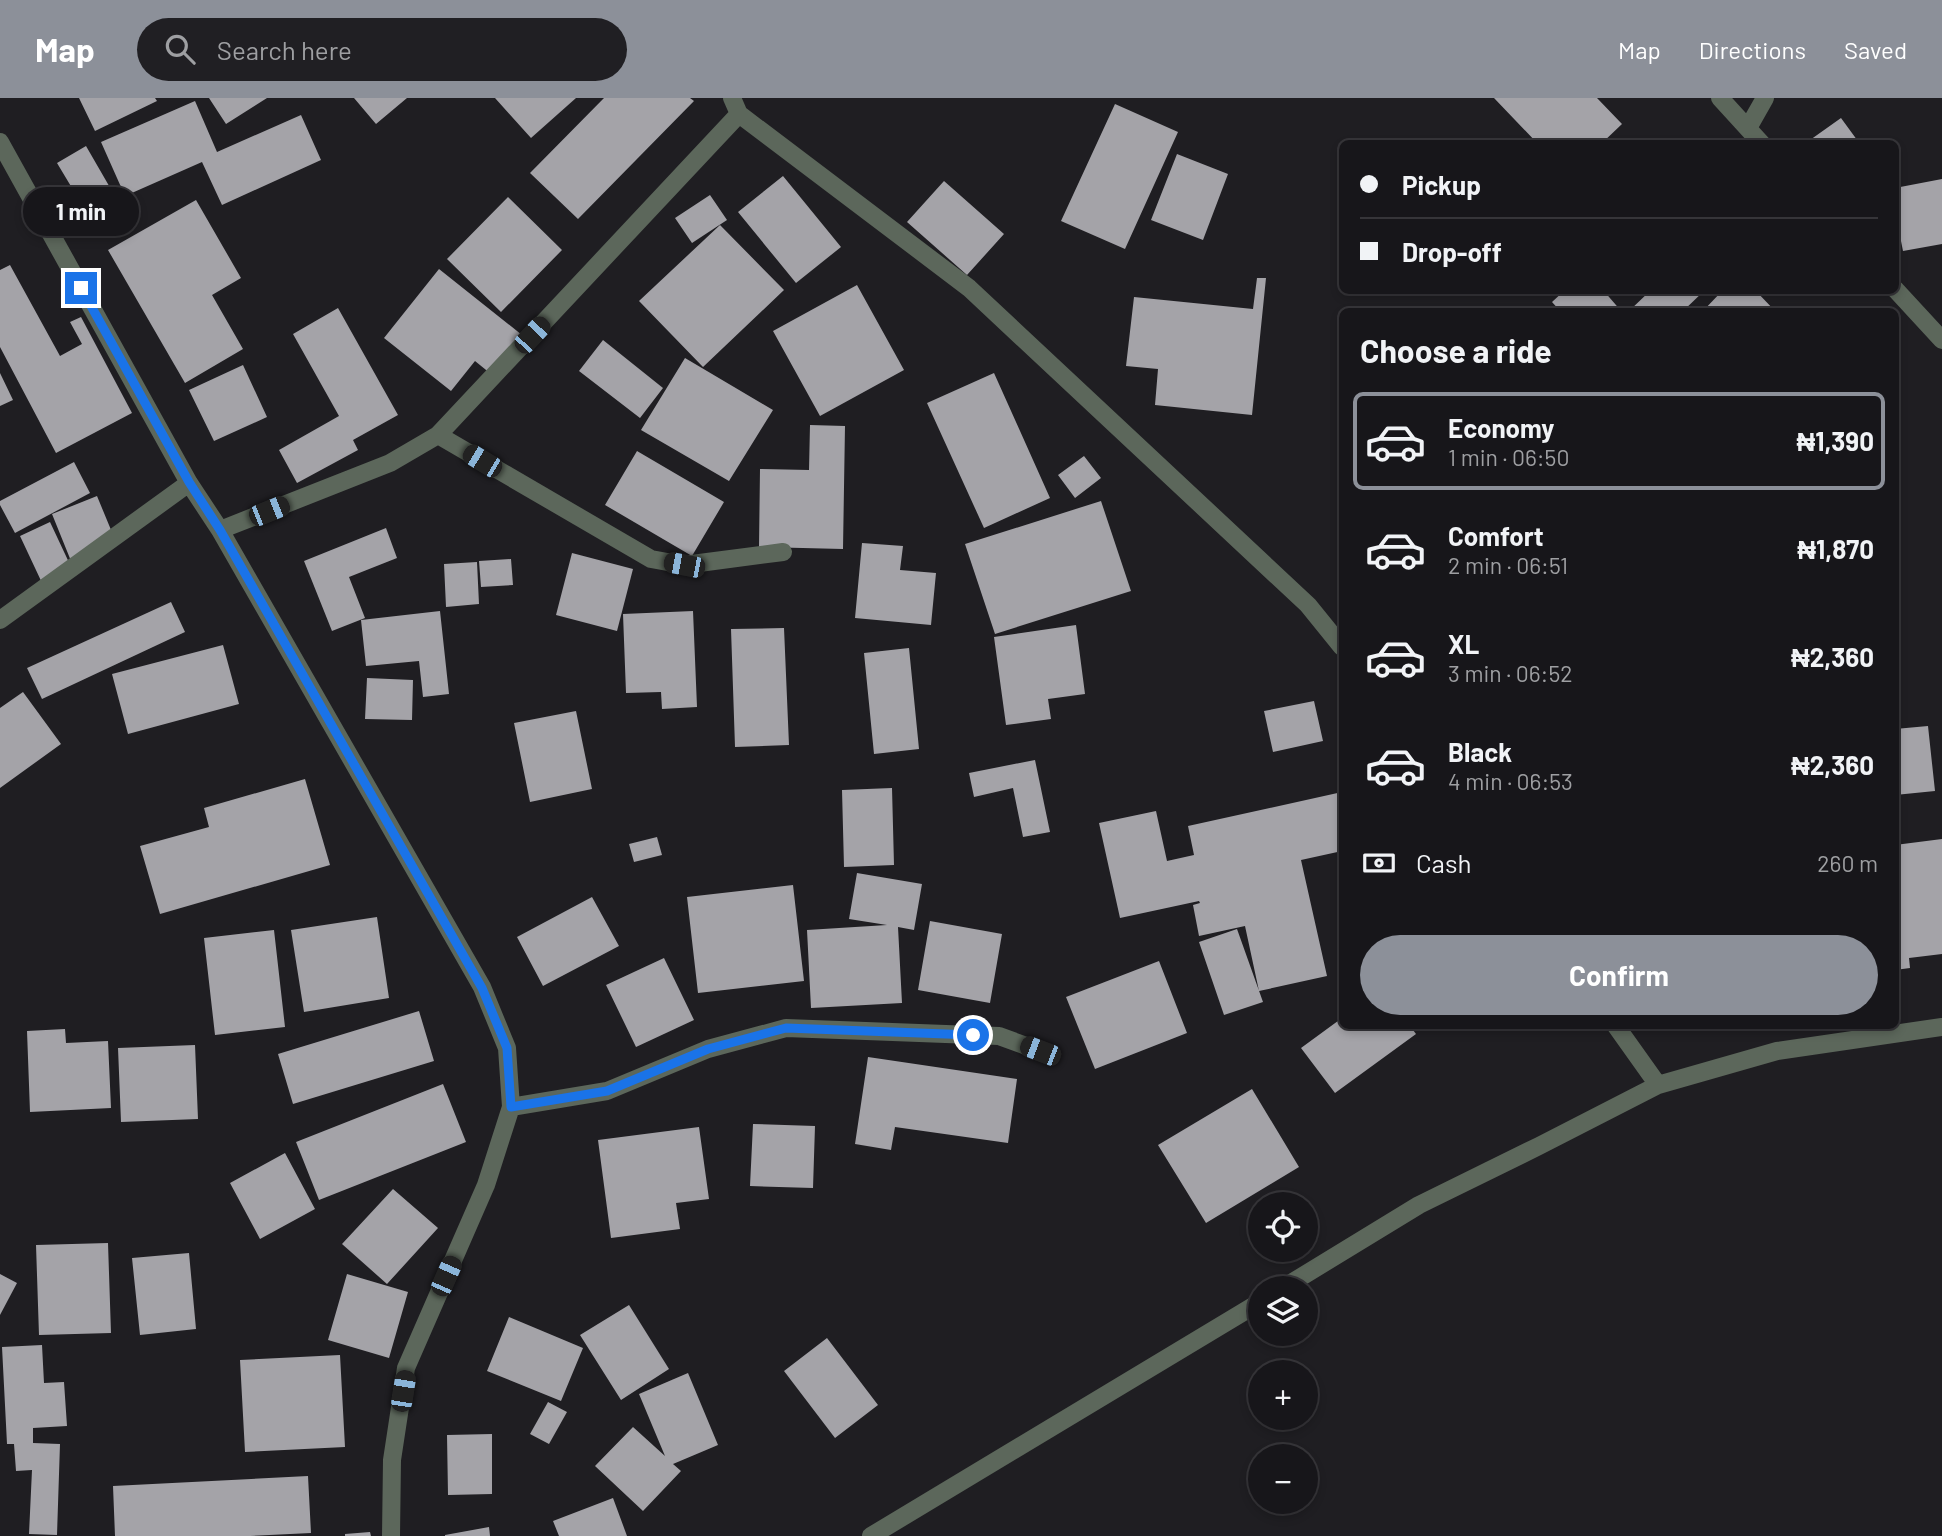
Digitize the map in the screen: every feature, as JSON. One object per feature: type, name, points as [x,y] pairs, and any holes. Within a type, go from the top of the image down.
[{"type":"street","points":[[1720,98],[1758,140]]},
{"type":"street","points":[[1748,128],[1765,98]]},
{"type":"street","points":[[220,530],[390,463],[438,435],[735,106],[969,288],[1308,605],[1339,643]]},
{"type":"street","points":[[0,142],[189,482],[220,530],[482,988],[507,1048],[511,1107],[486,1185],[406,1368],[392,1460],[391,1536]]},
{"type":"street","points":[[1899,293],[1942,340]]},
{"type":"street","points":[[438,435],[651,559],[684,565],[783,552]]},
{"type":"street","points":[[0,620],[189,482]]},
{"type":"street","points":[[1303,1276],[1419,1205],[1658,1085],[1777,1051],[1942,1027]]},
{"type":"street","points":[[511,1107],[607,1091],[708,1049],[786,1028],[999,1036],[1040,1051]]},
{"type":"street","points":[[1618,1029],[1658,1085]]},
{"type":"street","points":[[871,1536],[1248,1309]]},
{"type":"building","points":[[79,98],[155,98],[157,101],[95,131]]},
{"type":"building","points":[[209,98],[267,98],[226,124]]},
{"type":"building","points":[[354,98],[407,98],[376,124]]},
{"type":"building","points":[[495,98],[576,98],[531,138]]},
{"type":"building","points":[[604,98],[690,98],[694,101],[578,219],[530,173]]},
{"type":"building","points":[[1494,98],[1597,98],[1622,124],[1605,140],[1534,140]]},
{"type":"building","points":[[195,101],[217,152],[301,115],[321,160],[222,205],[202,162],[125,196],[101,142]]},
{"type":"building","points":[[1115,104],[1178,132],[1125,249],[1061,221]]},
{"type":"building","points":[[1841,118],[1857,140],[1810,140]]},
{"type":"building","points":[[86,146],[112,191],[84,208],[57,163]]},
{"type":"building","points":[[1177,154],[1228,174],[1203,240],[1151,220]]},
{"type":"building","points":[[783,176],[841,247],[796,283],[738,212]]},
{"type":"building","points":[[1942,179],[1942,244],[1903,251],[1899,231],[1899,187]]},
{"type":"building","points":[[944,181],[1004,234],[967,275],[907,222]]},
{"type":"building","points":[[710,195],[727,220],[692,243],[675,218]]},
{"type":"building","points":[[508,197],[562,250],[501,312],[447,259]]},
{"type":"building","points":[[196,200],[241,278],[212,295],[243,349],[185,383],[108,250]]},
{"type":"building","points":[[720,225],[784,290],[703,367],[639,301]]},
{"type":"building","points":[[10,265],[60,356],[82,344],[70,322],[81,317],[132,413],[56,453],[0,347],[0,270]]},
{"type":"building","points":[[439,269],[522,335],[491,374],[475,361],[451,391],[384,338]]},
{"type":"building","points":[[1257,278],[1266,278],[1252,415],[1155,405],[1158,369],[1126,366],[1134,297],[1253,309]]},
{"type":"building","points":[[857,285],[904,370],[820,416],[773,331]]},
{"type":"building","points":[[1561,294],[1606,294],[1619,308],[1557,308],[1552,302]]},
{"type":"building","points":[[1647,294],[1701,294],[1686,308],[1632,308]]},
{"type":"building","points":[[1719,294],[1759,294],[1772,308],[1706,308]]},
{"type":"building","points":[[338,308],[398,415],[353,440],[358,450],[297,483],[279,450],[339,416],[293,334]]},
{"type":"building","points":[[603,340],[663,388],[640,418],[579,371]]},
{"type":"building","points":[[685,358],[773,410],[729,481],[641,430]]},
{"type":"building","points":[[243,365],[267,417],[214,441],[189,390]]},
{"type":"building","points":[[0,373],[13,400],[0,406]]},
{"type":"building","points":[[994,373],[1050,498],[984,528],[927,403]]},
{"type":"building","points":[[810,425],[845,426],[843,549],[759,547],[760,469],[809,470]]},
{"type":"building","points":[[637,451],[724,502],[692,556],[605,505]]},
{"type":"building","points":[[1084,456],[1101,478],[1075,498],[1058,475]]},
{"type":"building","points":[[74,462],[90,493],[15,533],[0,501]]},
{"type":"building","points":[[97,496],[116,542],[71,561],[52,514]]},
{"type":"building","points":[[1101,501],[1131,591],[995,634],[965,544]]},
{"type":"building","points":[[50,522],[73,571],[43,585],[20,536]]},
{"type":"building","points":[[386,528],[397,558],[349,577],[365,618],[332,631],[304,561]]},
{"type":"building","points":[[862,543],[903,546],[900,570],[936,573],[931,625],[855,618]]},
{"type":"building","points":[[572,553],[633,569],[617,631],[556,615]]},
{"type":"building","points":[[511,559],[513,585],[481,587],[479,561]]},
{"type":"building","points":[[477,562],[479,604],[446,607],[444,564]]},
{"type":"building","points":[[171,602],[185,632],[42,699],[27,668]]},
{"type":"building","points":[[440,611],[449,694],[423,697],[419,661],[366,666],[361,620]]},
{"type":"building","points":[[693,611],[697,707],[662,709],[661,692],[626,693],[623,614]]},
{"type":"building","points":[[1076,625],[1085,694],[1048,699],[1051,719],[1006,725],[994,637]]},
{"type":"building","points":[[784,628],[789,745],[735,747],[731,629]]},
{"type":"building","points":[[223,645],[239,704],[128,734],[112,674]]},
{"type":"building","points":[[909,648],[919,749],[874,754],[864,653]]},
{"type":"building","points":[[367,678],[413,680],[412,720],[365,719]]},
{"type":"building","points":[[23,692],[61,744],[0,788],[0,708]]},
{"type":"building","points":[[1314,701],[1323,741],[1273,752],[1264,711]]},
{"type":"building","points":[[576,711],[592,789],[530,802],[514,723]]},
{"type":"building","points":[[1928,726],[1935,791],[1899,795],[1899,729]]},
{"type":"building","points":[[1035,760],[1050,832],[1023,837],[1013,788],[974,797],[969,773]]},
{"type":"building","points":[[305,779],[330,865],[160,914],[140,846],[209,827],[204,808]]},
{"type":"building","points":[[892,788],[894,865],[844,867],[842,790]]},
{"type":"building","points":[[1339,793],[1339,852],[1301,860],[1327,976],[1259,991],[1245,926],[1199,936],[1193,905],[1200,903],[1199,901],[1120,918],[1099,823],[1156,811],[1167,861],[1194,855],[1188,826]]},
{"type":"building","points":[[657,837],[662,855],[634,862],[629,844]]},
{"type":"building","points":[[1942,839],[1942,954],[1909,958],[1910,968],[1899,969],[1899,844]]},
{"type":"building","points":[[857,873],[922,884],[914,930],[898,927],[902,1003],[811,1008],[807,930],[887,925],[849,919]]},
{"type":"building","points":[[793,885],[804,981],[698,993],[687,897]]},
{"type":"building","points":[[592,897],[619,946],[543,986],[517,937]]},
{"type":"building","points":[[377,917],[389,998],[304,1012],[291,930]]},
{"type":"building","points":[[930,921],[1002,934],[990,1003],[918,990]]},
{"type":"building","points":[[1237,929],[1263,1002],[1224,1015],[1199,942]]},
{"type":"building","points":[[274,930],[285,1027],[215,1035],[204,938]]},
{"type":"building","points":[[664,958],[694,1020],[636,1047],[606,985]]},
{"type":"building","points":[[1159,961],[1187,1033],[1095,1069],[1066,997]]},
{"type":"building","points":[[419,1011],[434,1061],[293,1104],[278,1054]]},
{"type":"building","points":[[1339,1020],[1339,1029],[1412,1029],[1416,1034],[1335,1093],[1301,1048]]},
{"type":"building","points":[[65,1029],[66,1043],[108,1041],[111,1108],[30,1112],[27,1031]]},
{"type":"building","points":[[195,1045],[198,1119],[121,1122],[118,1048]]},
{"type":"building","points":[[868,1057],[1017,1079],[1008,1143],[895,1127],[891,1150],[855,1144]]},
{"type":"building","points":[[443,1084],[466,1142],[319,1200],[296,1142]]},
{"type":"building","points":[[1252,1089],[1299,1167],[1257,1192],[1248,1192],[1248,1198],[1206,1223],[1158,1145]]},
{"type":"building","points":[[753,1124],[815,1126],[813,1188],[750,1186]]},
{"type":"building","points":[[699,1127],[709,1199],[676,1203],[680,1229],[611,1238],[598,1140]]},
{"type":"building","points":[[285,1153],[315,1209],[260,1239],[230,1183]]},
{"type":"building","points":[[393,1189],[438,1228],[387,1284],[342,1244]]},
{"type":"building","points":[[108,1243],[111,1333],[39,1335],[36,1245]]},
{"type":"building","points":[[189,1253],[196,1329],[140,1335],[132,1258]]},
{"type":"building","points":[[0,1274],[17,1283],[0,1315]]},
{"type":"building","points":[[347,1274],[408,1292],[389,1358],[328,1340]]},
{"type":"building","points":[[629,1305],[669,1369],[621,1400],[580,1335]]},
{"type":"building","points":[[509,1317],[583,1348],[561,1401],[487,1371]]},
{"type":"building","points":[[827,1338],[878,1405],[835,1438],[784,1371]]},
{"type":"building","points":[[42,1345],[44,1383],[64,1382],[67,1426],[33,1428],[33,1443],[60,1444],[57,1535],[29,1534],[32,1470],[16,1471],[14,1444],[7,1444],[2,1347]]},
{"type":"building","points":[[340,1355],[345,1447],[245,1452],[240,1360]]},
{"type":"building","points":[[688,1373],[718,1445],[673,1464],[681,1471],[643,1511],[595,1466],[633,1427],[665,1456],[639,1394]]},
{"type":"building","points":[[548,1402],[567,1412],[549,1444],[530,1434]]},
{"type":"building","points":[[492,1434],[492,1494],[448,1495],[447,1435]]},
{"type":"building","points":[[308,1476],[311,1533],[115,1536],[113,1486]]},
{"type":"building","points":[[613,1498],[627,1536],[559,1536],[553,1521]]},
{"type":"building","points":[[489,1527],[490,1536],[445,1536],[445,1535]]},
{"type":"building","points":[[370,1532],[371,1536],[345,1536],[345,1534]]},
{"type":"route","points":[[81,288],[189,482],[220,530],[482,988],[507,1048],[511,1107],[607,1091],[708,1049],[786,1028],[973,1035]]}]
